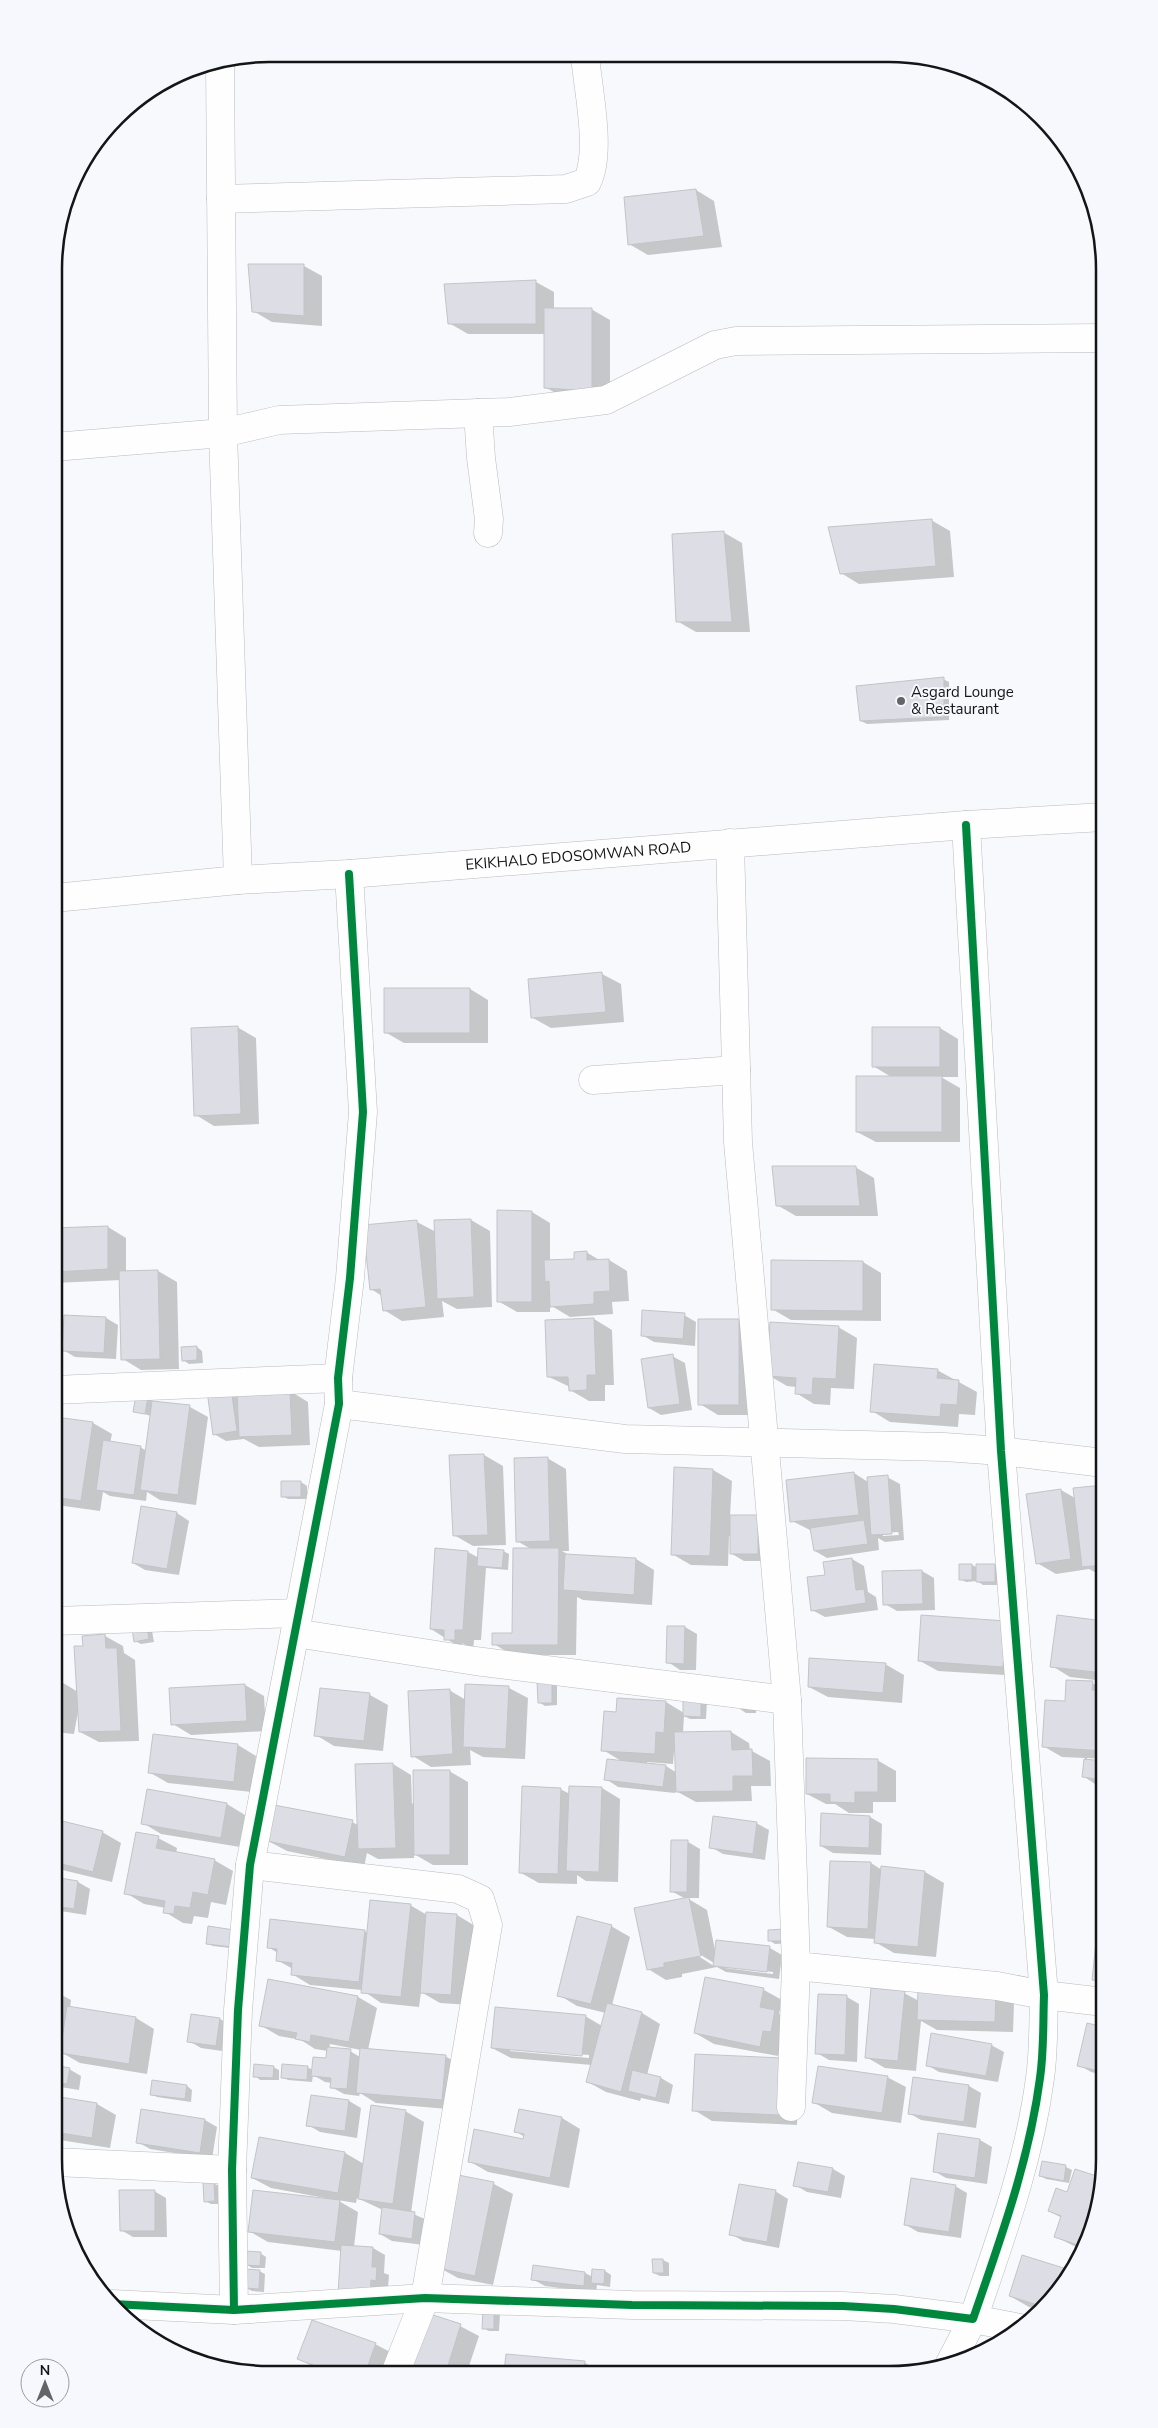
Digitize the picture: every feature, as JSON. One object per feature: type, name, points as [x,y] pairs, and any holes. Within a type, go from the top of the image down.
[{"type":"street","points":[[221,199],[566,189],[587,182],[591,174],[595,151],[586,62]]},
{"type":"street","points":[[220,69],[223,433],[238,880]]},
{"type":"street","points":[[62,446],[223,433],[279,420],[509,412],[606,400],[715,345],[736,341],[1096,338]]},
{"type":"street","points":[[478,413],[481,458],[489,519],[488,532]]},
{"type":"street","name":"EKIKHALO EDOSOMWAN ROAD","points":[[62,897],[238,880],[349,874],[966,825],[1096,817]]},
{"type":"street","points":[[954,2355],[973,2319],[1018,2186],[1040,2077],[1044,1995],[1001,1451],[966,825]]},
{"type":"street","points":[[730,843],[738,1142],[787,1700],[796,1966],[791,2107]]},
{"type":"street","points":[[234,2310],[232,2170],[238,2010],[250,1865],[338,1391],[350,1278],[363,1112],[349,874]]},
{"type":"street","points":[[593,1080],[736,1070]]},
{"type":"street","points":[[62,1390],[338,1391],[625,1439],[944,1447],[1001,1451],[1096,1462]]},
{"type":"street","points":[[62,1621],[296,1623],[476,1661],[787,1700]]},
{"type":"street","points":[[250,1865],[458,1889],[480,1899],[488,1925],[425,2298],[398,2366]]},
{"type":"street","points":[[796,1966],[997,1986],[1044,1995],[1096,2001]]},
{"type":"street","points":[[62,2162],[232,2170]]},
{"type":"street","points":[[123,2305],[234,2310],[425,2298],[632,2305],[843,2306],[894,2309],[973,2319],[1011,2326]]},
{"type":"building","points":[[696,189],[704,236],[628,245],[624,197]]},
{"type":"building","points":[[248,264],[304,264],[304,316],[252,312]]},
{"type":"building","points":[[536,280],[536,324],[448,324],[444,284]]},
{"type":"building","points":[[544,308],[592,308],[592,391],[544,388]]},
{"type":"building","points":[[932,519],[936,566],[840,574],[828,527]]},
{"type":"building","points":[[724,531],[732,622],[676,622],[672,534]]},
{"type":"building","name":"Asgard Lounge & Restaurant","points":[[944,677],[944,717],[860,721],[856,686]]},
{"type":"building","points":[[602,972],[606,1012],[531,1018],[528,979]]},
{"type":"building","points":[[384,988],[470,988],[470,1033],[384,1033]]},
{"type":"building","points":[[238,1026],[241,1114],[194,1116],[191,1028]]},
{"type":"building","points":[[872,1027],[940,1027],[940,1067],[872,1067]]},
{"type":"building","points":[[856,1076],[942,1076],[942,1132],[856,1132]]},
{"type":"building","points":[[772,1166],[856,1166],[860,1206],[776,1206]]},
{"type":"building","points":[[497,1210],[532,1211],[532,1302],[497,1302]]},
{"type":"building","points":[[471,1219],[474,1297],[437,1299],[434,1220]]},
{"type":"building","points":[[417,1220],[426,1307],[383,1311],[380,1289],[370,1290],[363,1225]]},
{"type":"building","points":[[108,1226],[108,1269],[62,1272],[62,1228]]},
{"type":"building","points":[[587,1251],[587,1260],[609,1259],[610,1291],[594,1292],[594,1304],[550,1307],[549,1281],[545,1282],[544,1260],[574,1259],[574,1252]]},
{"type":"building","points":[[771,1260],[863,1261],[863,1311],[771,1310]]},
{"type":"building","points":[[158,1270],[160,1359],[121,1360],[119,1271]]},
{"type":"building","points":[[642,1310],[685,1313],[683,1339],[641,1336]]},
{"type":"building","points":[[64,1315],[106,1317],[104,1353],[62,1351]]},
{"type":"building","points":[[594,1318],[596,1375],[587,1375],[587,1390],[569,1391],[568,1377],[547,1377],[545,1320]]},
{"type":"building","points":[[698,1319],[739,1319],[739,1405],[698,1405]]},
{"type":"building","points":[[770,1322],[839,1326],[836,1379],[813,1378],[812,1395],[795,1394],[796,1378],[767,1376]]},
{"type":"building","points":[[197,1346],[197,1360],[182,1361],[181,1347]]},
{"type":"building","points":[[673,1354],[680,1404],[648,1408],[641,1359]]},
{"type":"building","points":[[874,1364],[938,1369],[937,1378],[959,1380],[957,1405],[941,1404],[940,1417],[870,1412]]},
{"type":"building","points":[[231,1388],[237,1431],[213,1435],[207,1391]]},
{"type":"building","points":[[290,1390],[292,1435],[239,1437],[237,1392]]},
{"type":"building","points":[[136,1395],[148,1397],[145,1414],[133,1412]]},
{"type":"building","points":[[152,1401],[190,1405],[178,1495],[140,1490]]},
{"type":"building","points":[[62,1418],[93,1422],[81,1501],[62,1498]]},
{"type":"building","points":[[103,1440],[141,1446],[134,1495],[96,1490]]},
{"type":"building","points":[[484,1454],[488,1535],[453,1536],[449,1455]]},
{"type":"building","points":[[548,1457],[550,1541],[516,1542],[514,1458]]},
{"type":"building","points":[[674,1467],[713,1469],[710,1556],[671,1555]]},
{"type":"building","points":[[854,1472],[859,1515],[790,1522],[786,1480]]},
{"type":"building","points":[[888,1475],[892,1534],[871,1535],[867,1477]]},
{"type":"building","points":[[281,1481],[301,1481],[301,1497],[281,1497]]},
{"type":"building","points":[[1096,1486],[1096,1566],[1082,1567],[1073,1488]]},
{"type":"building","points":[[1061,1489],[1071,1559],[1036,1564],[1026,1494]]},
{"type":"building","points":[[141,1506],[177,1512],[167,1569],[132,1563]]},
{"type":"building","points":[[730,1515],[758,1515],[758,1554],[730,1554]]},
{"type":"building","points":[[864,1520],[868,1544],[814,1551],[810,1528]]},
{"type":"building","points":[[435,1548],[468,1551],[463,1630],[455,1630],[455,1640],[444,1640],[444,1630],[430,1629]]},
{"type":"building","points":[[478,1548],[504,1550],[502,1568],[477,1566]]},
{"type":"building","points":[[513,1548],[559,1548],[558,1645],[492,1645],[492,1633],[512,1633]]},
{"type":"building","points":[[565,1554],[636,1558],[634,1595],[563,1590]]},
{"type":"building","points":[[852,1558],[856,1590],[864,1589],[866,1603],[811,1611],[807,1577],[825,1575],[823,1562]]},
{"type":"building","points":[[959,1564],[972,1564],[972,1580],[959,1580]]},
{"type":"building","points":[[976,1564],[995,1564],[995,1582],[976,1582]]},
{"type":"building","points":[[922,1570],[923,1604],[883,1605],[882,1571]]},
{"type":"building","points":[[921,1615],[1006,1621],[1003,1667],[918,1661]]},
{"type":"building","points":[[1057,1615],[1096,1620],[1096,1672],[1050,1667]]},
{"type":"building","points":[[667,1626],[685,1626],[684,1664],[666,1663]]},
{"type":"building","points":[[147,1627],[149,1639],[134,1642],[132,1629]]},
{"type":"building","points":[[105,1634],[106,1648],[117,1648],[121,1731],[79,1732],[74,1646],[83,1646],[82,1636]]},
{"type":"building","points":[[809,1658],[886,1663],[883,1693],[808,1687]]},
{"type":"building","points":[[1066,1680],[1093,1681],[1092,1690],[1096,1690],[1096,1750],[1042,1747],[1045,1700],[1065,1701]]},
{"type":"building","points":[[537,1681],[552,1681],[552,1703],[538,1703]]},
{"type":"building","points":[[245,1684],[247,1721],[171,1725],[169,1688]]},
{"type":"building","points":[[465,1684],[509,1686],[506,1749],[463,1747]]},
{"type":"building","points":[[320,1688],[370,1693],[364,1741],[314,1736]]},
{"type":"building","points":[[450,1689],[453,1754],[411,1757],[408,1691]]},
{"type":"building","points":[[683,1696],[701,1696],[701,1717],[683,1716]]},
{"type":"building","points":[[617,1698],[666,1701],[664,1733],[656,1732],[655,1754],[601,1751],[604,1711],[616,1712]]},
{"type":"building","points":[[731,1731],[732,1750],[752,1749],[753,1776],[733,1776],[733,1791],[676,1792],[674,1732]]},
{"type":"building","points":[[153,1734],[238,1744],[234,1782],[148,1773]]},
{"type":"building","points":[[806,1758],[878,1759],[878,1792],[855,1792],[855,1803],[830,1802],[830,1794],[806,1794]]},
{"type":"building","points":[[607,1759],[666,1765],[663,1787],[604,1780]]},
{"type":"building","points":[[1084,1759],[1096,1760],[1096,1779],[1082,1777]]},
{"type":"building","points":[[393,1763],[396,1848],[358,1849],[355,1764]]},
{"type":"building","points":[[413,1770],[450,1770],[450,1855],[414,1855]]},
{"type":"building","points":[[522,1786],[561,1788],[558,1874],[519,1873]]},
{"type":"building","points":[[569,1786],[602,1787],[599,1872],[566,1871]]},
{"type":"building","points":[[147,1789],[227,1803],[221,1838],[141,1824]]},
{"type":"building","points":[[274,1805],[353,1820],[345,1857],[267,1841]]},
{"type":"building","points":[[821,1813],[870,1816],[869,1848],[820,1846]]},
{"type":"building","points":[[713,1816],[757,1822],[753,1854],[709,1848]]},
{"type":"building","points":[[62,1821],[103,1831],[93,1872],[62,1864]]},
{"type":"building","points":[[136,1832],[159,1836],[156,1848],[215,1859],[208,1895],[193,1892],[190,1908],[175,1906],[174,1914],[163,1913],[165,1901],[124,1894]]},
{"type":"building","points":[[671,1840],[688,1840],[687,1892],[670,1892]]},
{"type":"building","points":[[830,1861],[871,1862],[868,1929],[827,1927]]},
{"type":"building","points":[[881,1866],[925,1871],[918,1947],[874,1943]]},
{"type":"building","points":[[62,1878],[78,1881],[74,1909],[62,1907]]},
{"type":"building","points":[[689,1897],[701,1956],[664,1963],[664,1967],[647,1970],[634,1908]]},
{"type":"building","points":[[370,1900],[411,1904],[401,1997],[361,1993]]},
{"type":"building","points":[[426,1912],[457,1914],[451,1995],[420,1993]]},
{"type":"building","points":[[577,1916],[612,1925],[591,2004],[557,1996]]},
{"type":"building","points":[[270,1919],[365,1930],[359,1982],[291,1975],[292,1963],[276,1961],[277,1949],[267,1948]]},
{"type":"building","points":[[208,1926],[234,1930],[232,1947],[206,1944]]},
{"type":"building","points":[[785,1929],[785,1941],[768,1941],[768,1930]]},
{"type":"building","points":[[716,1940],[770,1946],[767,1972],[713,1966]]},
{"type":"building","points":[[1096,1942],[1096,1980],[1092,1980]]},
{"type":"building","points":[[705,1977],[764,1988],[760,2007],[775,2010],[771,2032],[763,2031],[760,2047],[694,2033]]},
{"type":"building","points":[[268,1979],[358,1996],[349,2042],[311,2035],[310,2042],[295,2039],[297,2033],[259,2026]]},
{"type":"building","points":[[871,1988],[905,1991],[898,2061],[865,2058]]},
{"type":"building","points":[[918,1989],[996,1991],[995,2022],[917,2020]]},
{"type":"building","points":[[818,1994],[847,1995],[845,2055],[815,2054]]},
{"type":"building","points":[[607,2003],[642,2012],[621,2092],[586,2082]]},
{"type":"building","points":[[67,2006],[136,2017],[129,2064],[62,2053]]},
{"type":"building","points":[[495,2007],[586,2015],[582,2056],[491,2048]]},
{"type":"building","points":[[191,2014],[220,2018],[216,2046],[187,2042]]},
{"type":"building","points":[[1087,2023],[1096,2025],[1096,2070],[1077,2066]]},
{"type":"building","points":[[931,2033],[992,2044],[986,2076],[926,2066]]},
{"type":"building","points":[[327,2047],[351,2049],[347,2089],[330,2088],[331,2078],[311,2076],[313,2057],[326,2058]]},
{"type":"building","points":[[360,2048],[446,2055],[442,2100],[356,2093]]},
{"type":"building","points":[[695,2054],[782,2058],[779,2115],[692,2111]]},
{"type":"building","points":[[254,2064],[274,2066],[273,2078],[253,2077]]},
{"type":"building","points":[[282,2064],[308,2066],[307,2080],[281,2078]]},
{"type":"building","points":[[62,2066],[70,2068],[67,2084],[62,2083]]},
{"type":"building","points":[[818,2066],[888,2076],[882,2113],[812,2103]]},
{"type":"building","points":[[632,2070],[661,2077],[656,2098],[628,2091]]},
{"type":"building","points":[[913,2077],[969,2085],[964,2122],[908,2114]]},
{"type":"building","points":[[152,2080],[187,2085],[185,2099],[150,2095]]},
{"type":"building","points":[[311,2095],[349,2100],[345,2131],[306,2126]]},
{"type":"building","points":[[62,2097],[97,2103],[92,2138],[62,2133]]},
{"type":"building","points":[[371,2105],[406,2110],[393,2204],[358,2199]]},
{"type":"building","points":[[141,2109],[205,2119],[200,2153],[136,2143]]},
{"type":"building","points":[[519,2109],[562,2117],[550,2178],[468,2162],[474,2129],[523,2139],[524,2134],[514,2132]]},
{"type":"building","points":[[938,2133],[980,2139],[975,2178],[933,2172]]},
{"type":"building","points":[[259,2137],[345,2152],[338,2193],[251,2178]]},
{"type":"building","points":[[1042,2161],[1066,2165],[1064,2181],[1039,2176]]},
{"type":"building","points":[[798,2162],[833,2168],[828,2192],[793,2186]]},
{"type":"building","points":[[1075,2169],[1095,2175],[1092,2199],[1085,2225],[1077,2245],[1054,2237],[1061,2216],[1048,2211],[1056,2188],[1067,2192]]},
{"type":"building","points":[[458,2175],[494,2182],[475,2276],[438,2268]]},
{"type":"building","points":[[911,2178],[956,2185],[949,2232],[904,2225]]},
{"type":"building","points":[[203,2182],[214,2182],[215,2201],[204,2202]]},
{"type":"building","points":[[739,2184],[776,2190],[767,2242],[729,2235]]},
{"type":"building","points":[[119,2190],[155,2190],[155,2231],[120,2231]]},
{"type":"building","points":[[253,2190],[340,2200],[335,2242],[248,2232]]},
{"type":"building","points":[[382,2207],[415,2212],[412,2239],[379,2234]]},
{"type":"building","points":[[341,2245],[373,2247],[372,2267],[377,2267],[376,2281],[371,2280],[370,2296],[338,2294]]},
{"type":"building","points":[[245,2251],[261,2252],[260,2266],[245,2265]]},
{"type":"building","points":[[1022,2255],[1064,2268],[1053,2285],[1036,2304],[1009,2296]]},
{"type":"building","points":[[652,2259],[663,2259],[664,2273],[653,2273]]},
{"type":"building","points":[[533,2265],[585,2272],[584,2286],[531,2280]]},
{"type":"building","points":[[245,2269],[260,2270],[259,2289],[245,2288]]},
{"type":"building","points":[[592,2269],[605,2270],[604,2284],[591,2283]]},
{"type":"building","points":[[483,2309],[494,2309],[494,2329],[482,2329]]},
{"type":"building","points":[[427,2313],[461,2324],[448,2366],[410,2366]]},
{"type":"building","points":[[312,2320],[376,2343],[368,2366],[316,2366],[297,2359]]},
{"type":"building","points":[[506,2354],[585,2361],[585,2366],[505,2366]]},
{"type":"cycle path","points":[[123,2305],[234,2310],[425,2298],[632,2305],[843,2306],[894,2309],[973,2319],[1012,2200],[1029,2140],[1041,2068],[1044,1995],[1001,1451],[966,825]]},
{"type":"cycle path","points":[[234,2310],[232,2170],[238,2010],[250,1865],[339,1404],[338,1378],[350,1278],[363,1112],[349,874]]},
{"type":"place","name":"Asgard Lounge & Restaurant","points":[[901,701]]}]
